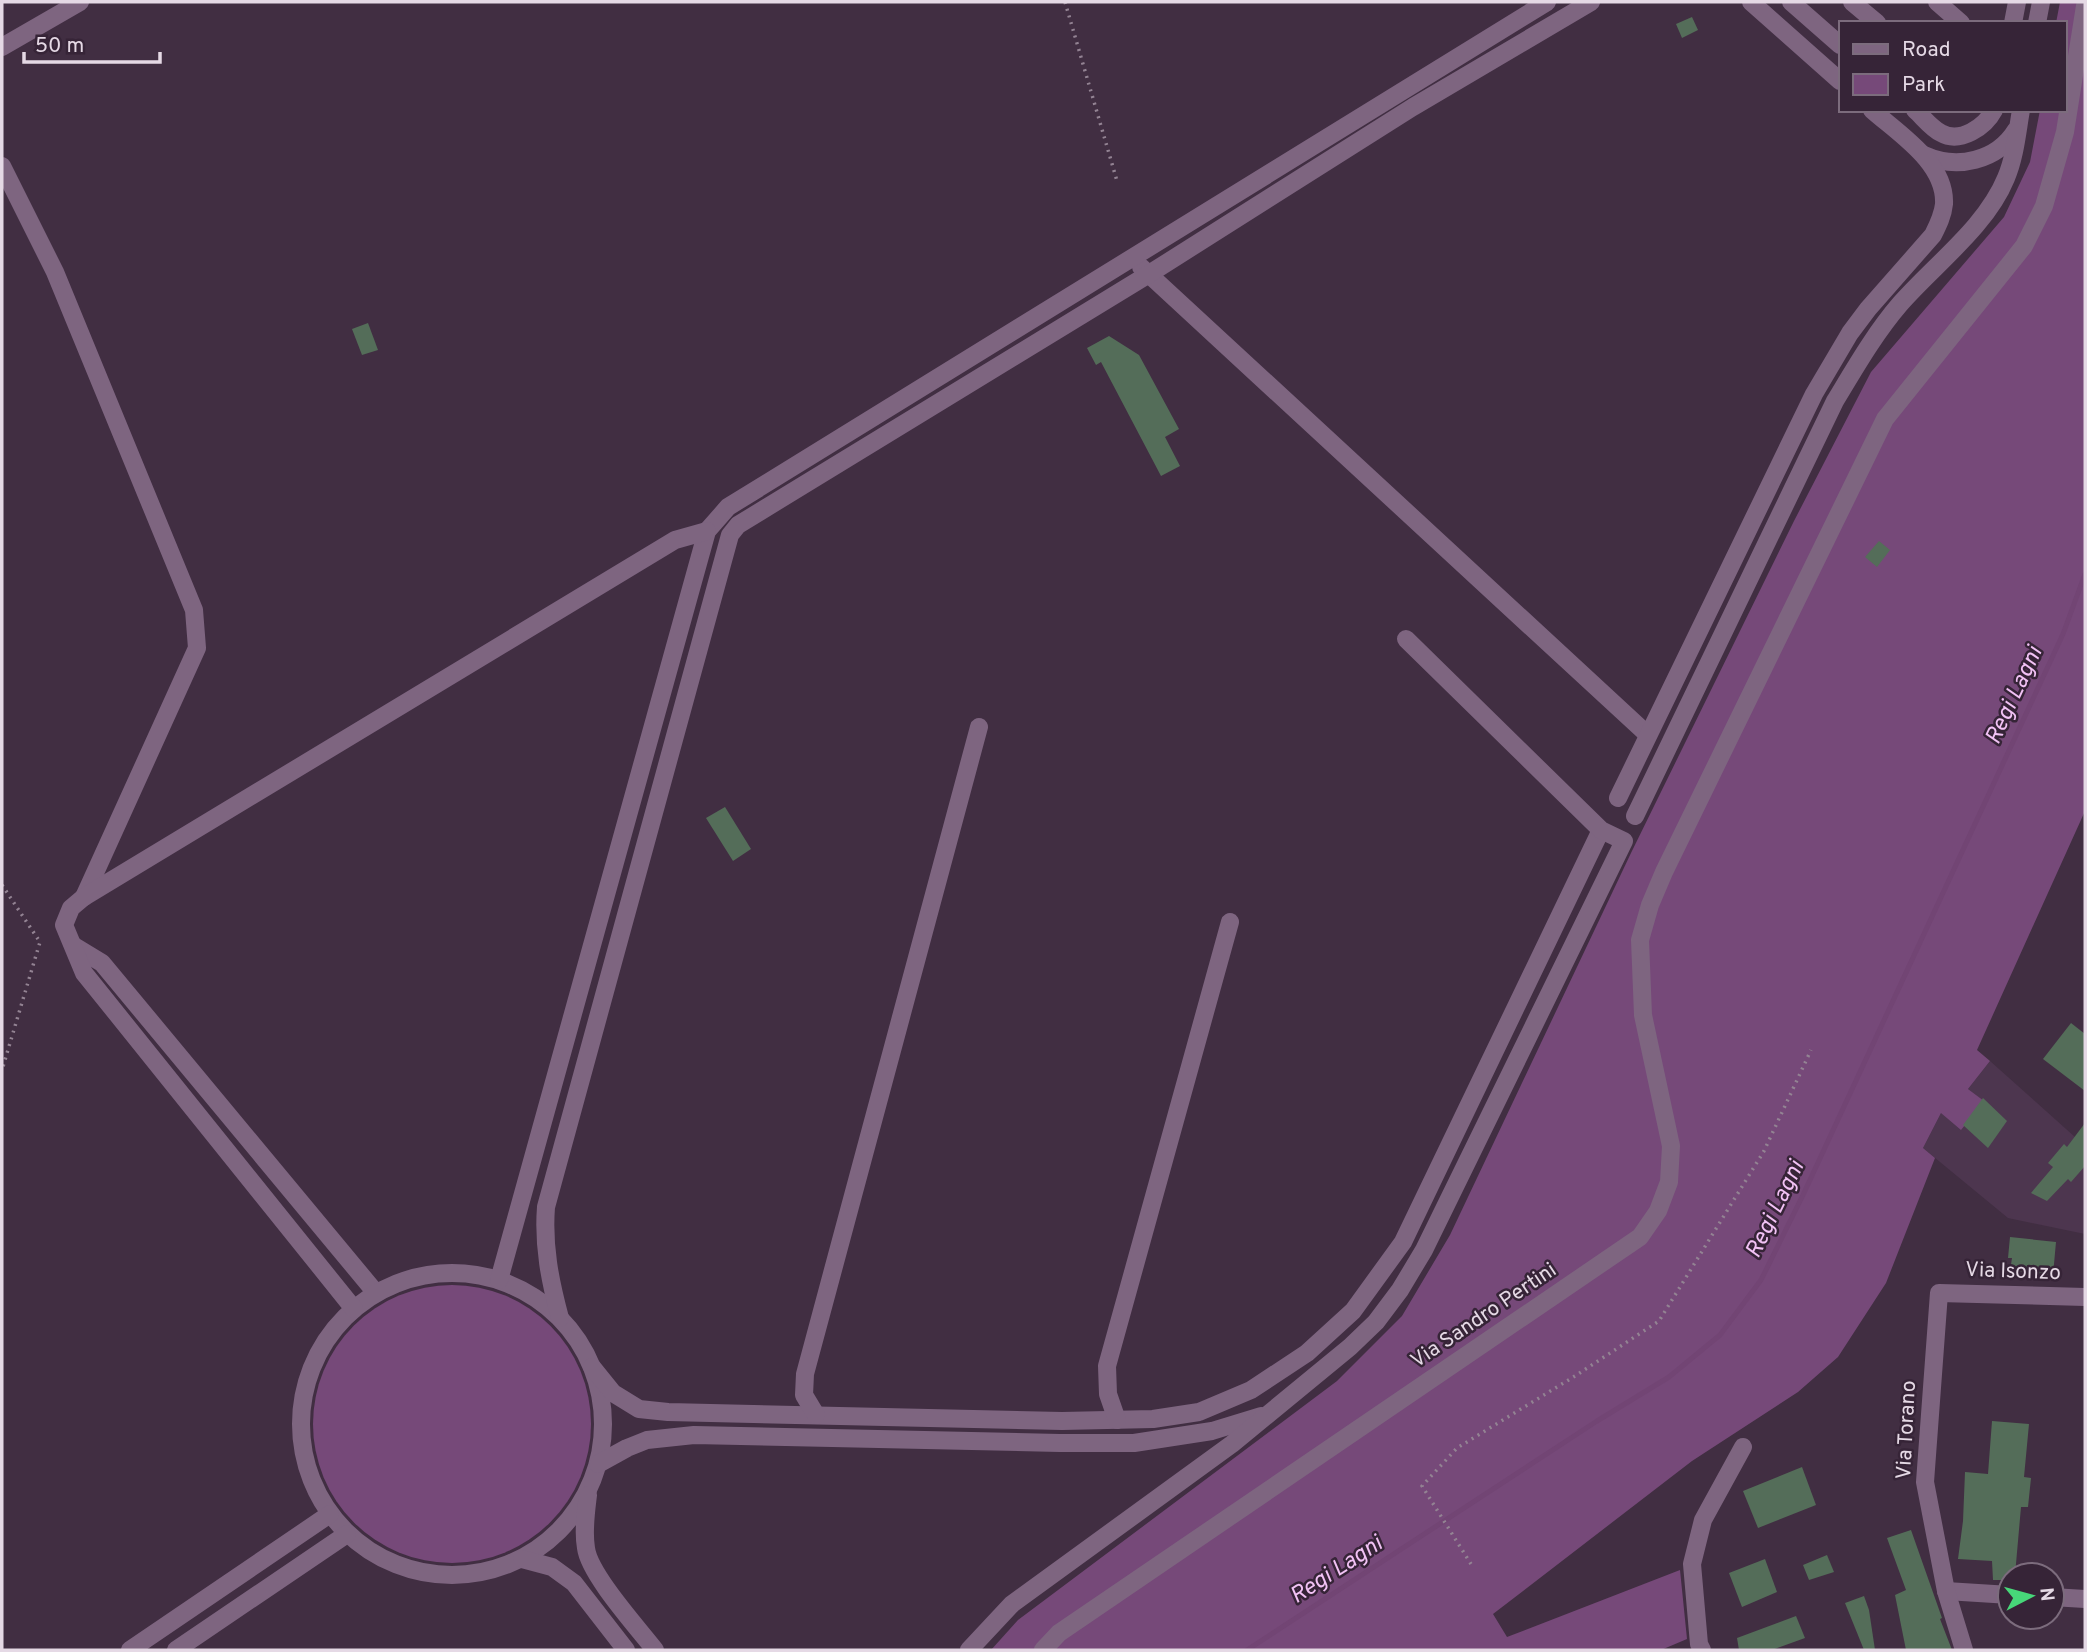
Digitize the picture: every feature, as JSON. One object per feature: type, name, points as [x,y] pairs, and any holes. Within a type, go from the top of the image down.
[{"type":"street","points":[[2,47],[80,2]]},
{"type":"street","points":[[499,1280],[707,531],[728,507],[1547,2]]},
{"type":"street","points":[[560,1318],[546,1253],[546,1207],[730,536],[738,525],[1149,274],[1413,107],[1591,2]]},
{"type":"street","points":[[1751,2],[1839,81]]},
{"type":"street","points":[[1791,2],[1839,44]]},
{"type":"street","points":[[1852,2],[1875,21]]},
{"type":"street","points":[[1937,2],[1959,21]]},
{"type":"street","points":[[2013,21],[2017,2]]},
{"type":"street","points":[[2037,3],[2037,21]]},
{"type":"street","name":"Via Sandro Pertini","points":[[1042,1650],[1059,1633],[1640,1237],[1658,1211],[1669,1182],[1671,1146],[1643,1015],[1640,940],[1650,905],[1885,419],[2024,246],[2044,206],[2065,132],[2085,5]]},
{"type":"street","points":[[1618,798],[1820,384],[1850,333],[1933,235],[1940,221],[1944,204],[1935,169],[1874,112]]},
{"type":"street","points":[[1917,112],[1943,135],[1962,136],[1978,129],[1987,113]]},
{"type":"street","points":[[1921,154],[1938,162],[1972,161],[1986,156],[2001,149],[2010,139],[2020,118]]},
{"type":"street","points":[[1635,816],[1835,401],[1874,338],[1899,304],[1991,206],[2007,178],[2020,118]]},
{"type":"street","points":[[2,166],[55,271],[194,610],[197,648],[84,897]]},
{"type":"street","points":[[1131,258],[1648,735]]},
{"type":"street","points":[[354,1309],[84,973],[64,925],[71,908],[84,897],[675,540],[707,531]]},
{"type":"street","points":[[969,1650],[1012,1604],[1221,1452],[1350,1347],[1376,1322],[1400,1290],[1424,1250],[1625,841],[1601,830],[1406,639]]},
{"type":"street","points":[[816,1415],[804,1395],[805,1374],[979,727]]},
{"type":"street","points":[[592,1367],[603,1415],[598,1464],[588,1490],[571,1518],[549,1541],[522,1559],[486,1572],[449,1576],[412,1571],[377,1556],[347,1534],[330,1514],[312,1480],[302,1444],[302,1406],[311,1370],[329,1336],[354,1309],[376,1293],[405,1280],[436,1273],[468,1273],[499,1280],[532,1295],[560,1318],[578,1341],[592,1367],[613,1393],[639,1409],[667,1412],[1062,1421],[1153,1419],[1199,1412],[1251,1390],[1307,1353],[1353,1311],[1403,1242],[1601,830]]},
{"type":"street","points":[[1117,1420],[1108,1394],[1107,1366],[1230,922]]},
{"type":"street","points":[[74,946],[102,963],[376,1293]]},
{"type":"street","name":"Via Isonzo","points":[[1939,1293],[2085,1297]]},
{"type":"street","name":"Via Torano","points":[[1939,1293],[1925,1482],[1946,1591],[1964,1650]]},
{"type":"street","points":[[598,1464],[647,1440],[694,1434],[1133,1443],[1212,1431],[1267,1414]]},
{"type":"street","points":[[1702,1650],[1699,1644],[1692,1564],[1703,1520],[1743,1447]]},
{"type":"street","points":[[588,1490],[584,1529],[586,1550],[593,1569],[655,1650]]},
{"type":"street","points":[[131,1650],[330,1514]]},
{"type":"street","points":[[176,1650],[347,1534]]},
{"type":"street","points":[[522,1559],[552,1567],[573,1583],[626,1650]]},
{"type":"street","points":[[1946,1591],[1996,1594]]},
{"type":"street","points":[[2066,1598],[2085,1599]]},
{"type":"path","points":[[1065,2],[1117,181]]},
{"type":"path","points":[[2,885],[40,942],[2,1070]]},
{"type":"path","points":[[1471,1563],[1422,1486],[1457,1448],[1575,1376],[1658,1321],[1764,1151],[1811,1050]]},
{"type":"shaded area","points":[[1990,1061],[2085,1146],[2085,1234],[2008,1218],[1923,1148],[1941,1113],[1983,1101],[1968,1089]]},
{"type":"green space","points":[[2060,2],[2085,2],[2085,811],[1977,1050],[1990,1061],[1968,1089],[1984,1101],[1961,1130],[1941,1113],[1923,1148],[1935,1158],[1886,1283],[1838,1357],[1798,1392],[1692,1461],[1493,1614],[1507,1637],[1680,1570],[1687,1639],[1661,1650],[991,1650],[1018,1620],[1337,1381],[1402,1316],[1450,1235],[1631,853],[1794,521],[1871,372],[2004,217],[2030,162],[2040,112],[2066,112],[2066,21],[2056,21]]},
{"type":"green space","points":[[452,1285],[479,1288],[505,1296],[529,1309],[550,1326],[567,1347],[580,1371],[588,1397],[591,1424],[588,1451],[580,1477],[567,1501],[550,1522],[529,1539],[505,1552],[479,1560],[452,1563],[425,1560],[399,1552],[375,1539],[354,1522],[337,1501],[324,1477],[316,1451],[313,1424],[316,1397],[324,1371],[337,1347],[354,1326],[375,1309],[399,1296],[425,1288]]},
{"type":"building","points":[[1692,17],[1698,30],[1682,38],[1676,24]]},
{"type":"building","points":[[368,323],[378,350],[362,355],[352,329]]},
{"type":"building","points":[[1109,336],[1139,355],[1179,429],[1165,437],[1180,466],[1161,476],[1101,362],[1096,365],[1087,348]]},
{"type":"building","points":[[1879,541],[1890,550],[1877,567],[1865,557]]},
{"type":"building","points":[[725,807],[751,849],[733,861],[706,818]]},
{"type":"building","points":[[2071,1023],[2085,1034],[2085,1091],[2043,1059]]},
{"type":"building","points":[[1983,1098],[2007,1121],[1988,1148],[1963,1125]]},
{"type":"building","points":[[2085,1123],[2085,1166],[2071,1182],[2068,1179],[2047,1201],[2031,1193],[2053,1167],[2048,1163],[2064,1144],[2067,1147]]},
{"type":"building","points":[[2010,1237],[2056,1242],[2053,1275],[2010,1271]]},
{"type":"building","points":[[1992,1421],[2029,1424],[2024,1477],[2031,1478],[2028,1507],[2021,1507],[2016,1561],[1996,1561],[1996,1580],[1993,1580],[1992,1561],[1958,1559],[1965,1472],[1988,1474]]},
{"type":"building","points":[[1802,1467],[1816,1505],[1758,1528],[1743,1491]]},
{"type":"building","points":[[1911,1530],[1952,1650],[1906,1650],[1895,1595],[1906,1590],[1887,1538]]},
{"type":"building","points":[[1827,1555],[1834,1572],[1809,1580],[1803,1565]]},
{"type":"building","points":[[1765,1559],[1777,1592],[1742,1607],[1729,1573]]},
{"type":"building","points":[[1864,1596],[1869,1610],[1875,1650],[1864,1650],[1845,1603]]},
{"type":"building","points":[[1796,1616],[1805,1638],[1772,1650],[1739,1650],[1737,1638]]},
{"type":"waterway","name":"Regi Lagni","points":[[1247,1650],[1597,1421],[1669,1377],[1720,1335],[1761,1280],[1803,1195],[2063,634],[2085,574]]}]
